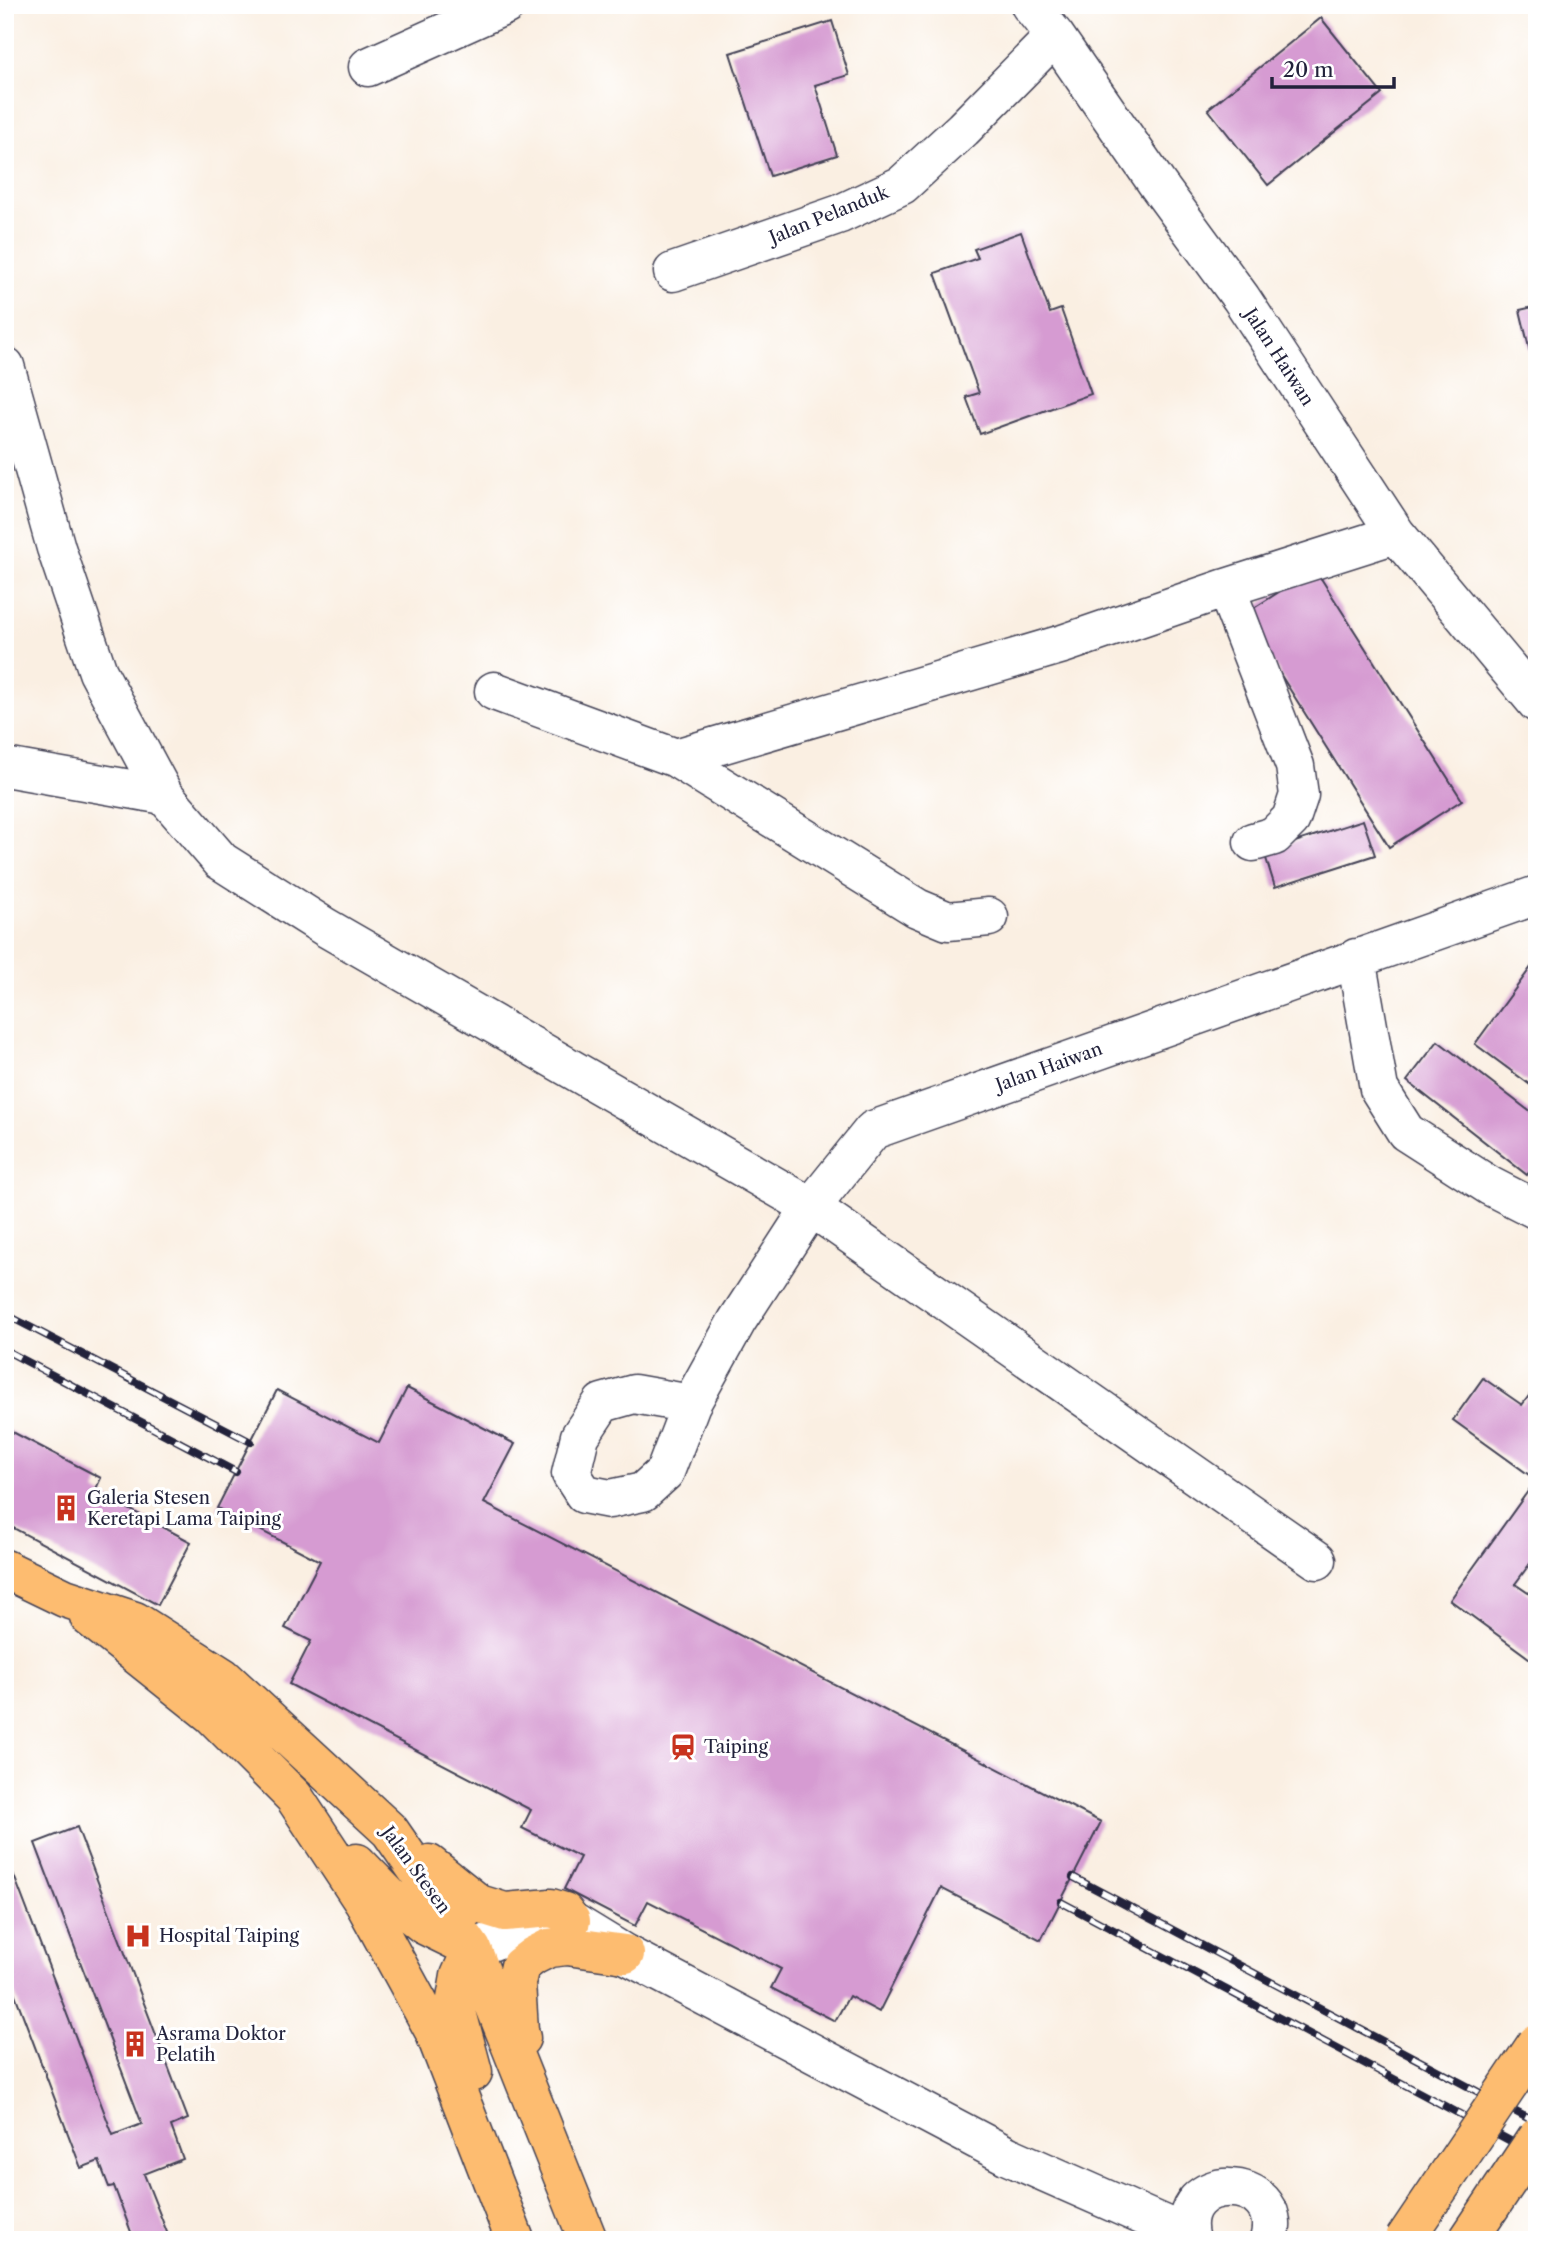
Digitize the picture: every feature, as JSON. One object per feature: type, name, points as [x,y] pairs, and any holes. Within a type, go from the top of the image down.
[{"type":"main road","name":"Jalan Stesen","points":[[5,1569],[65,1598],[135,1621],[223,1677],[390,1831],[472,1949],[588,2240]]},
{"type":"main road","name":"Jalan Stesen","points":[[65,1598],[212,1715],[293,1797],[364,1903],[434,2031],[511,2227]]},
{"type":"main road","points":[[293,1797],[392,1899],[424,1925],[472,1949],[460,1976],[455,2005],[498,2156],[511,2227]]},
{"type":"main road","points":[[390,1831],[480,1905],[505,1912],[551,1908],[564,1912],[571,1921]]},
{"type":"main road","points":[[560,2165],[519,2030],[516,1983],[520,1966],[549,1948],[567,1947],[625,1954]]},
{"type":"main road","points":[[1404,2240],[1537,2043]]},
{"type":"main road","points":[[1468,2240],[1537,2137]]},
{"type":"street","points":[[368,67],[506,5]]},
{"type":"street","name":"Jalan Haiwan","points":[[1030,5],[1055,36],[1158,185],[1241,298],[1396,534],[1537,703]]},
{"type":"street","name":"Jalan Pelanduk","points":[[673,272],[840,214],[902,185],[1055,36]]},
{"type":"street","points":[[5,366],[56,548],[98,672],[164,795],[221,861],[325,927],[811,1207],[1317,1560]]},
{"type":"street","points":[[676,758],[1063,644],[1396,534]]},
{"type":"street","points":[[1226,588],[1295,766],[1299,796],[1291,819],[1274,836],[1253,842]]},
{"type":"street","points":[[494,691],[676,758],[916,908],[948,920],[989,917]]},
{"type":"street","points":[[5,767],[164,795]]},
{"type":"street","name":"Jalan Haiwan","points":[[691,1404],[737,1321],[811,1207],[873,1130],[1537,895]]},
{"type":"street","points":[[1356,958],[1379,1089],[1406,1132],[1490,1186],[1537,1210]]},
{"type":"street","points":[[472,1949],[522,1930],[571,1921],[625,1954],[1008,2156],[1189,2236],[1188,2218],[1194,2205],[1204,2195],[1217,2188],[1231,2186],[1245,2189],[1257,2197],[1266,2208],[1270,2222],[1269,2240]]},
{"type":"building","points":[[1321,18],[1382,94],[1268,185],[1208,109]]},
{"type":"building","points":[[832,21],[849,75],[815,85],[837,155],[770,176],[730,53]]},
{"type":"building","points":[[1021,232],[1050,313],[1061,309],[1091,394],[980,434],[966,397],[979,393],[935,273],[978,258],[974,249]]},
{"type":"building","points":[[1537,306],[1537,377],[1536,377],[1520,310]]},
{"type":"building","points":[[1315,569],[1462,800],[1389,847],[1243,615]]},
{"type":"building","points":[[1363,820],[1375,855],[1275,887],[1264,852]]},
{"type":"building","points":[[1537,959],[1537,1090],[1475,1044]]},
{"type":"building","points":[[1438,1041],[1537,1117],[1537,1163],[1527,1175],[1407,1081]]},
{"type":"building","points":[[1483,1378],[1522,1405],[1537,1385],[1537,1554],[1515,1584],[1537,1599],[1537,1664],[1450,1600],[1536,1480],[1453,1420]]},
{"type":"building","name":"Taiping","points":[[407,1388],[515,1444],[484,1503],[1101,1822],[1041,1940],[941,1888],[879,2012],[849,1996],[835,2021],[771,1988],[781,1969],[648,1901],[635,1926],[564,1889],[580,1857],[522,1828],[531,1810],[289,1684],[311,1641],[285,1628],[320,1561],[217,1508],[277,1390],[379,1443]]},
{"type":"building","name":"Galeria Stesen Keretapi Lama Taiping","points":[[5,1428],[101,1478],[95,1491],[191,1542],[158,1605],[8,1525],[5,1531]]},
{"type":"building","name":"Asrama Doktor Pelatih","points":[[77,1827],[188,2119],[171,2126],[183,2159],[144,2174],[170,2240],[134,2240],[114,2186],[109,2187],[99,2161],[81,2168],[5,1968],[5,1852],[113,2135],[142,2124],[35,1843]]},
{"type":"railway","points":[[5,1314],[251,1442]]},
{"type":"railway","points":[[5,1350],[236,1472]]},
{"type":"railway","points":[[1073,1877],[1537,2123]]},
{"type":"railway","points":[[1061,1902],[1537,2155]]},
{"type":"place","name":"Galeria Stesen Keretapi Lama Taiping","points":[[66,1508]]},
{"type":"place","name":"Taiping","points":[[683,1747]]},
{"type":"place","name":"Hospital Taiping","points":[[138,1936]]},
{"type":"place","name":"Asrama Doktor Pelatih","points":[[135,2044]]}]
